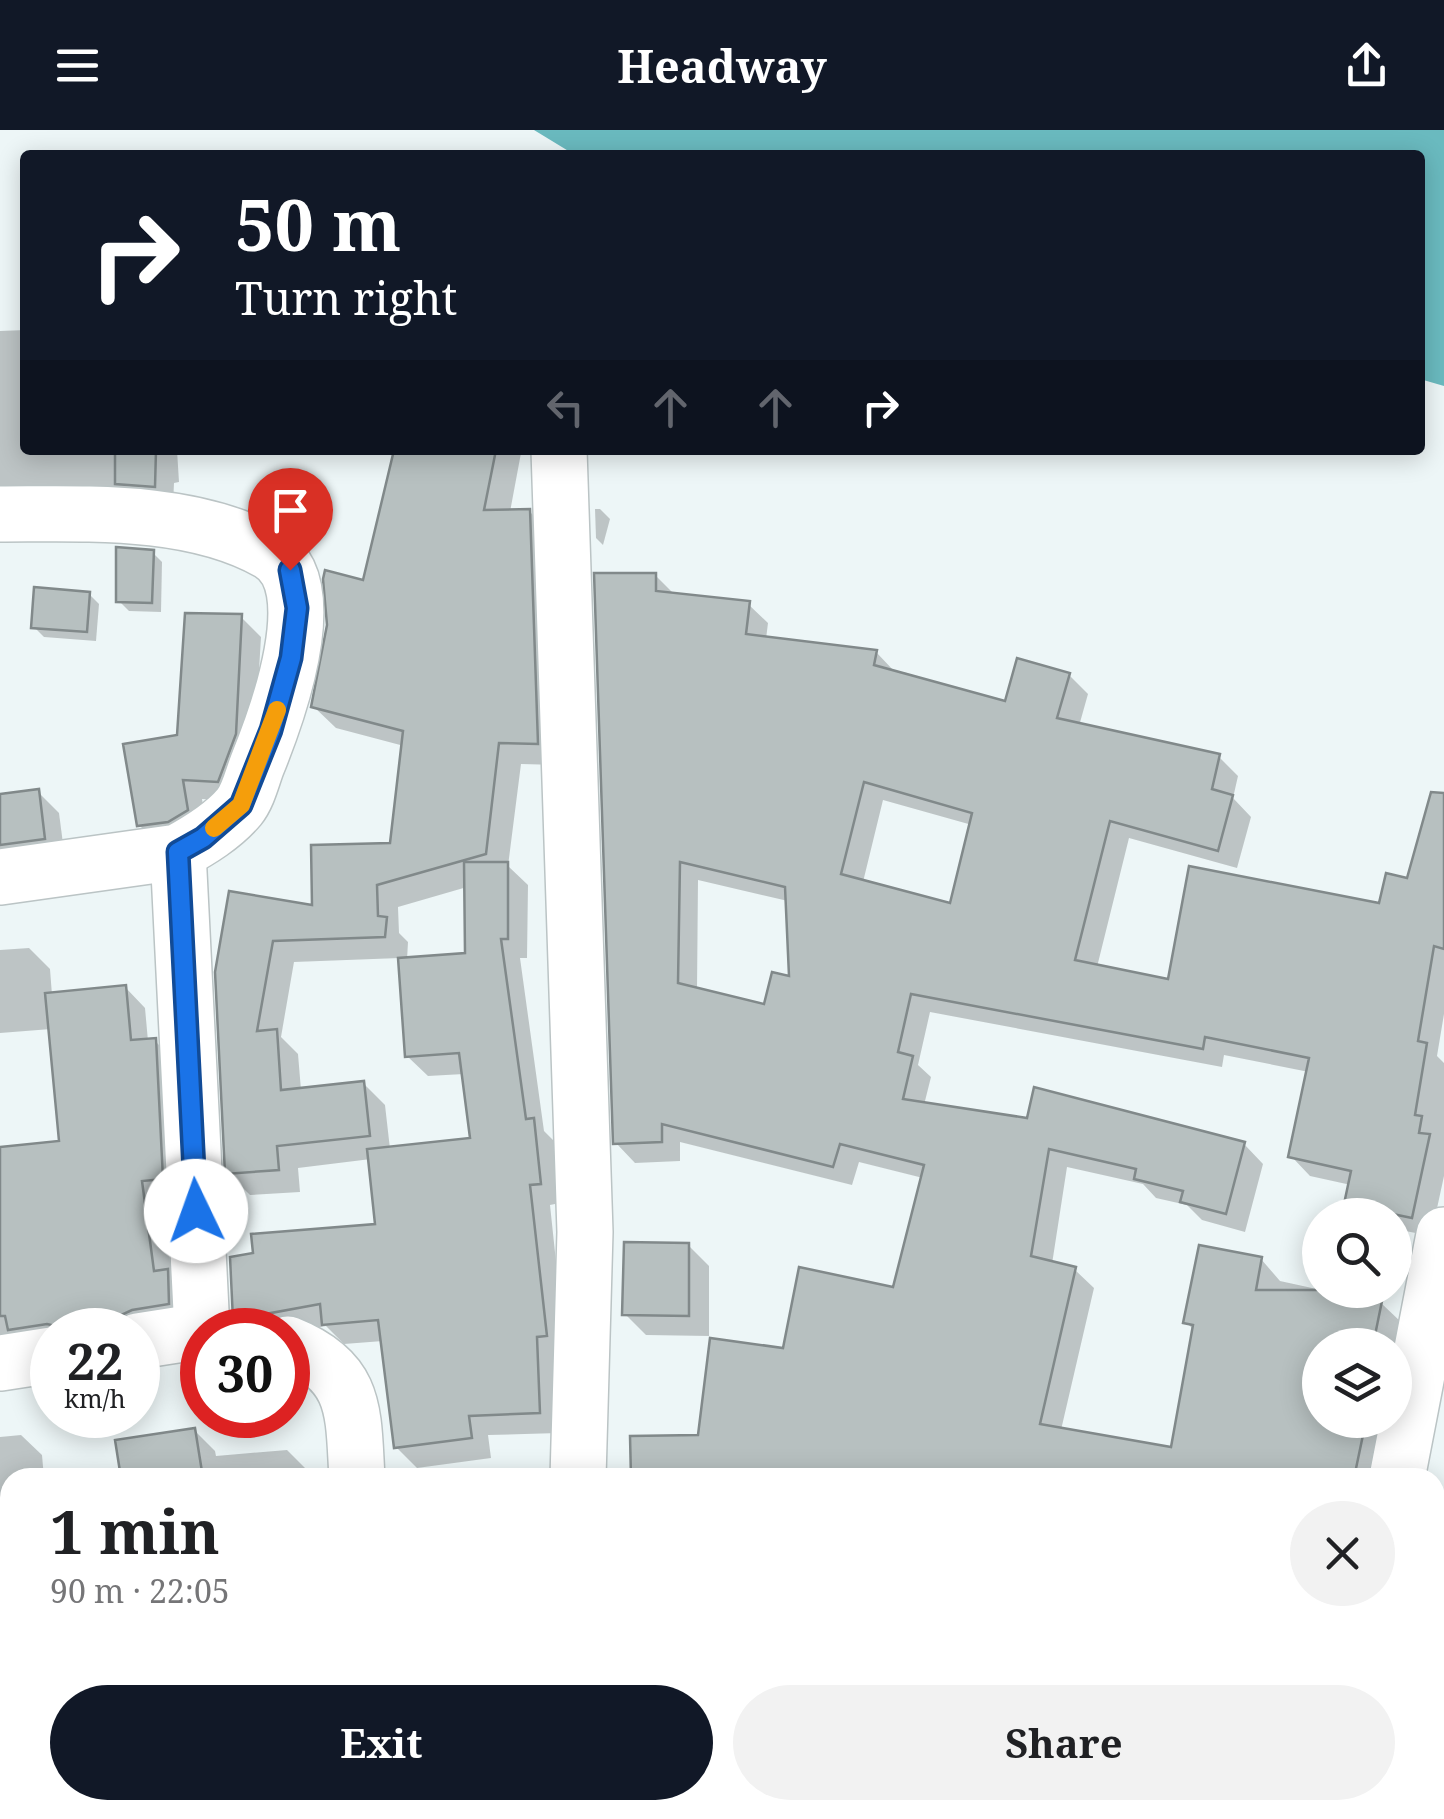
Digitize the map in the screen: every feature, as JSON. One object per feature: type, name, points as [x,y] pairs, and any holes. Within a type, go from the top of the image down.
[{"type":"street","points":[[559,455],[585,1232],[578,1468]]},
{"type":"street","points":[[0,514],[124,514],[230,536],[272,553],[290,570],[297,608],[291,658],[271,730],[241,805],[203,838],[178,852],[0,878]]},
{"type":"street","points":[[178,852],[201,1308]]},
{"type":"street","points":[[1399,1468],[1444,1235]]},
{"type":"street","points":[[310,1354],[342,1380],[353,1417],[356,1468]]},
{"type":"street","points":[[0,1363],[30,1358]]},
{"type":"water","points":[[534,130],[1444,130],[1444,386],[1425,380],[1425,150],[567,150]]},
{"type":"building","points":[[115,455],[156,455],[155,487],[115,484]]},
{"type":"building","points":[[393,455],[495,455],[484,510],[530,509],[538,744],[499,743],[486,854],[377,885],[378,916],[387,917],[385,937],[273,941],[257,1031],[277,1029],[281,1090],[364,1081],[370,1136],[277,1146],[279,1170],[225,1174],[215,972],[229,891],[312,905],[311,845],[390,843],[403,731],[311,707],[327,625],[325,570],[363,580]]},
{"type":"building","points":[[116,547],[154,550],[152,603],[116,602]]},
{"type":"building","points":[[594,573],[656,573],[656,591],[750,601],[746,634],[877,650],[874,665],[1005,701],[1017,658],[1070,673],[1057,718],[1220,754],[1212,789],[1233,795],[1218,851],[1110,821],[1075,960],[1168,979],[1189,866],[1379,903],[1386,873],[1407,878],[1431,792],[1444,793],[1444,949],[1434,946],[1418,1041],[1427,1043],[1415,1115],[1422,1116],[1419,1133],[1430,1134],[1412,1218],[1412,1198],[1345,1198],[1351,1171],[1288,1157],[1309,1058],[1205,1037],[1203,1049],[911,994],[898,1052],[913,1056],[903,1099],[1027,1118],[1034,1087],[1245,1142],[1226,1214],[1180,1202],[1183,1191],[1134,1179],[1136,1169],[1049,1149],[1031,1256],[1076,1267],[1040,1424],[1171,1447],[1193,1325],[1183,1323],[1199,1245],[1262,1257],[1256,1290],[1302,1290],[1302,1308],[1381,1308],[1376,1328],[1302,1328],[1302,1438],[1362,1438],[1356,1468],[631,1468],[630,1436],[698,1435],[710,1338],[783,1348],[799,1267],[893,1287],[924,1165],[840,1144],[833,1167],[662,1124],[662,1142],[613,1144]],"holes":[[[864,782],[972,813],[950,903],[841,874]],[[680,862],[785,887],[789,976],[772,972],[764,1004],[678,983]]]},
{"type":"building","points":[[34,587],[90,592],[87,632],[31,628]]},
{"type":"building","points":[[185,613],[242,614],[236,734],[218,782],[183,780],[188,810],[168,822],[137,826],[123,744],[177,735]]},
{"type":"building","points":[[39,789],[45,839],[0,845],[0,794]]},
{"type":"building","points":[[464,862],[508,862],[508,939],[501,939],[526,1119],[534,1118],[541,1184],[530,1185],[547,1336],[537,1337],[540,1413],[469,1416],[472,1438],[394,1448],[378,1320],[322,1325],[320,1304],[298,1308],[232,1308],[230,1257],[253,1253],[251,1234],[375,1224],[367,1149],[470,1138],[459,1053],[405,1057],[398,958],[465,953]]},
{"type":"building","points":[[126,985],[131,1040],[156,1038],[163,1179],[142,1181],[154,1271],[168,1269],[169,1304],[144,1308],[30,1308],[30,1327],[8,1330],[5,1316],[0,1316],[0,1147],[59,1141],[45,993]]},
{"type":"building","points":[[624,1242],[689,1243],[689,1316],[622,1315]]},
{"type":"building","points":[[180,1430],[180,1438],[197,1438],[201,1468],[119,1468],[115,1440],[160,1438],[160,1433]]},
{"type":"slow traffic","points":[[214,828],[241,805],[277,710]]},
{"type":"route","points":[[196,1211],[178,852],[203,838],[241,805],[271,730],[291,658],[297,608],[290,570]]}]
